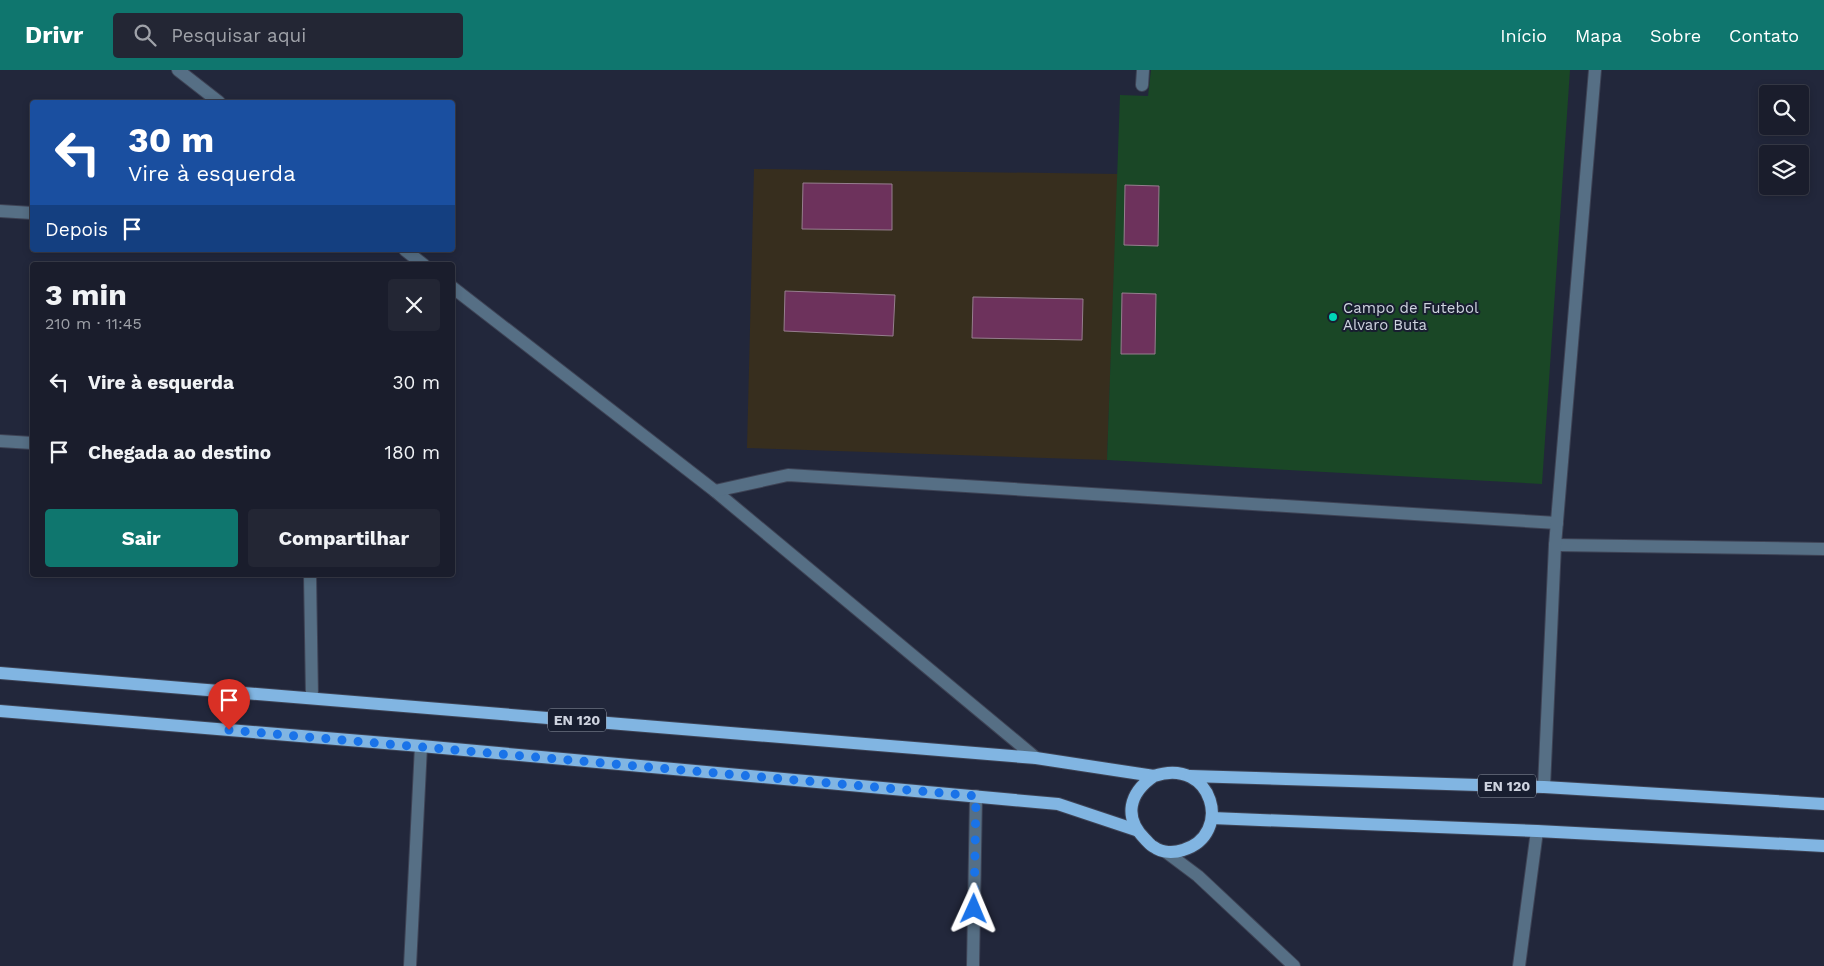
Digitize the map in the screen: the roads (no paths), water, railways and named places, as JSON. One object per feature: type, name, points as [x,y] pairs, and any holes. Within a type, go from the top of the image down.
[{"type":"main road","name":"EN 120","points":[[0,673],[1036,758],[1154,776],[1166,772],[1178,772],[1190,776],[1544,787],[1824,804]]},
{"type":"main road","points":[[0,711],[421,746],[1058,804],[1136,830],[1154,848],[1166,852],[1178,852],[1190,848],[1208,830],[1212,818],[1212,806],[1208,793],[1200,783],[1190,776]]},
{"type":"main road","points":[[1136,830],[1132,818],[1132,805],[1136,793],[1143,783],[1154,776]]},
{"type":"main road","points":[[1212,818],[1538,831],[1824,846]]},
{"type":"street","points":[[178,70],[216,100]]},
{"type":"street","points":[[1142,85],[1143,70]]},
{"type":"street","points":[[1544,787],[1555,546],[1595,70]]},
{"type":"street","points":[[0,211],[30,213]]},
{"type":"street","points":[[408,252],[420,262]]},
{"type":"street","points":[[455,289],[715,491],[1036,758]]},
{"type":"street","points":[[0,441],[30,443]]},
{"type":"street","points":[[715,491],[788,475],[1557,523]]},
{"type":"street","points":[[1555,546],[1824,549]]},
{"type":"street","points":[[310,577],[312,698]]},
{"type":"street","points":[[410,966],[421,746]]},
{"type":"street","points":[[973,966],[976,796]]},
{"type":"street","points":[[1519,966],[1538,831]]},
{"type":"street","points":[[1166,852],[1198,876],[1294,966]]},
{"type":"place","name":"Campo de Futebol Alvaro Buta","points":[[1333,317]]}]
